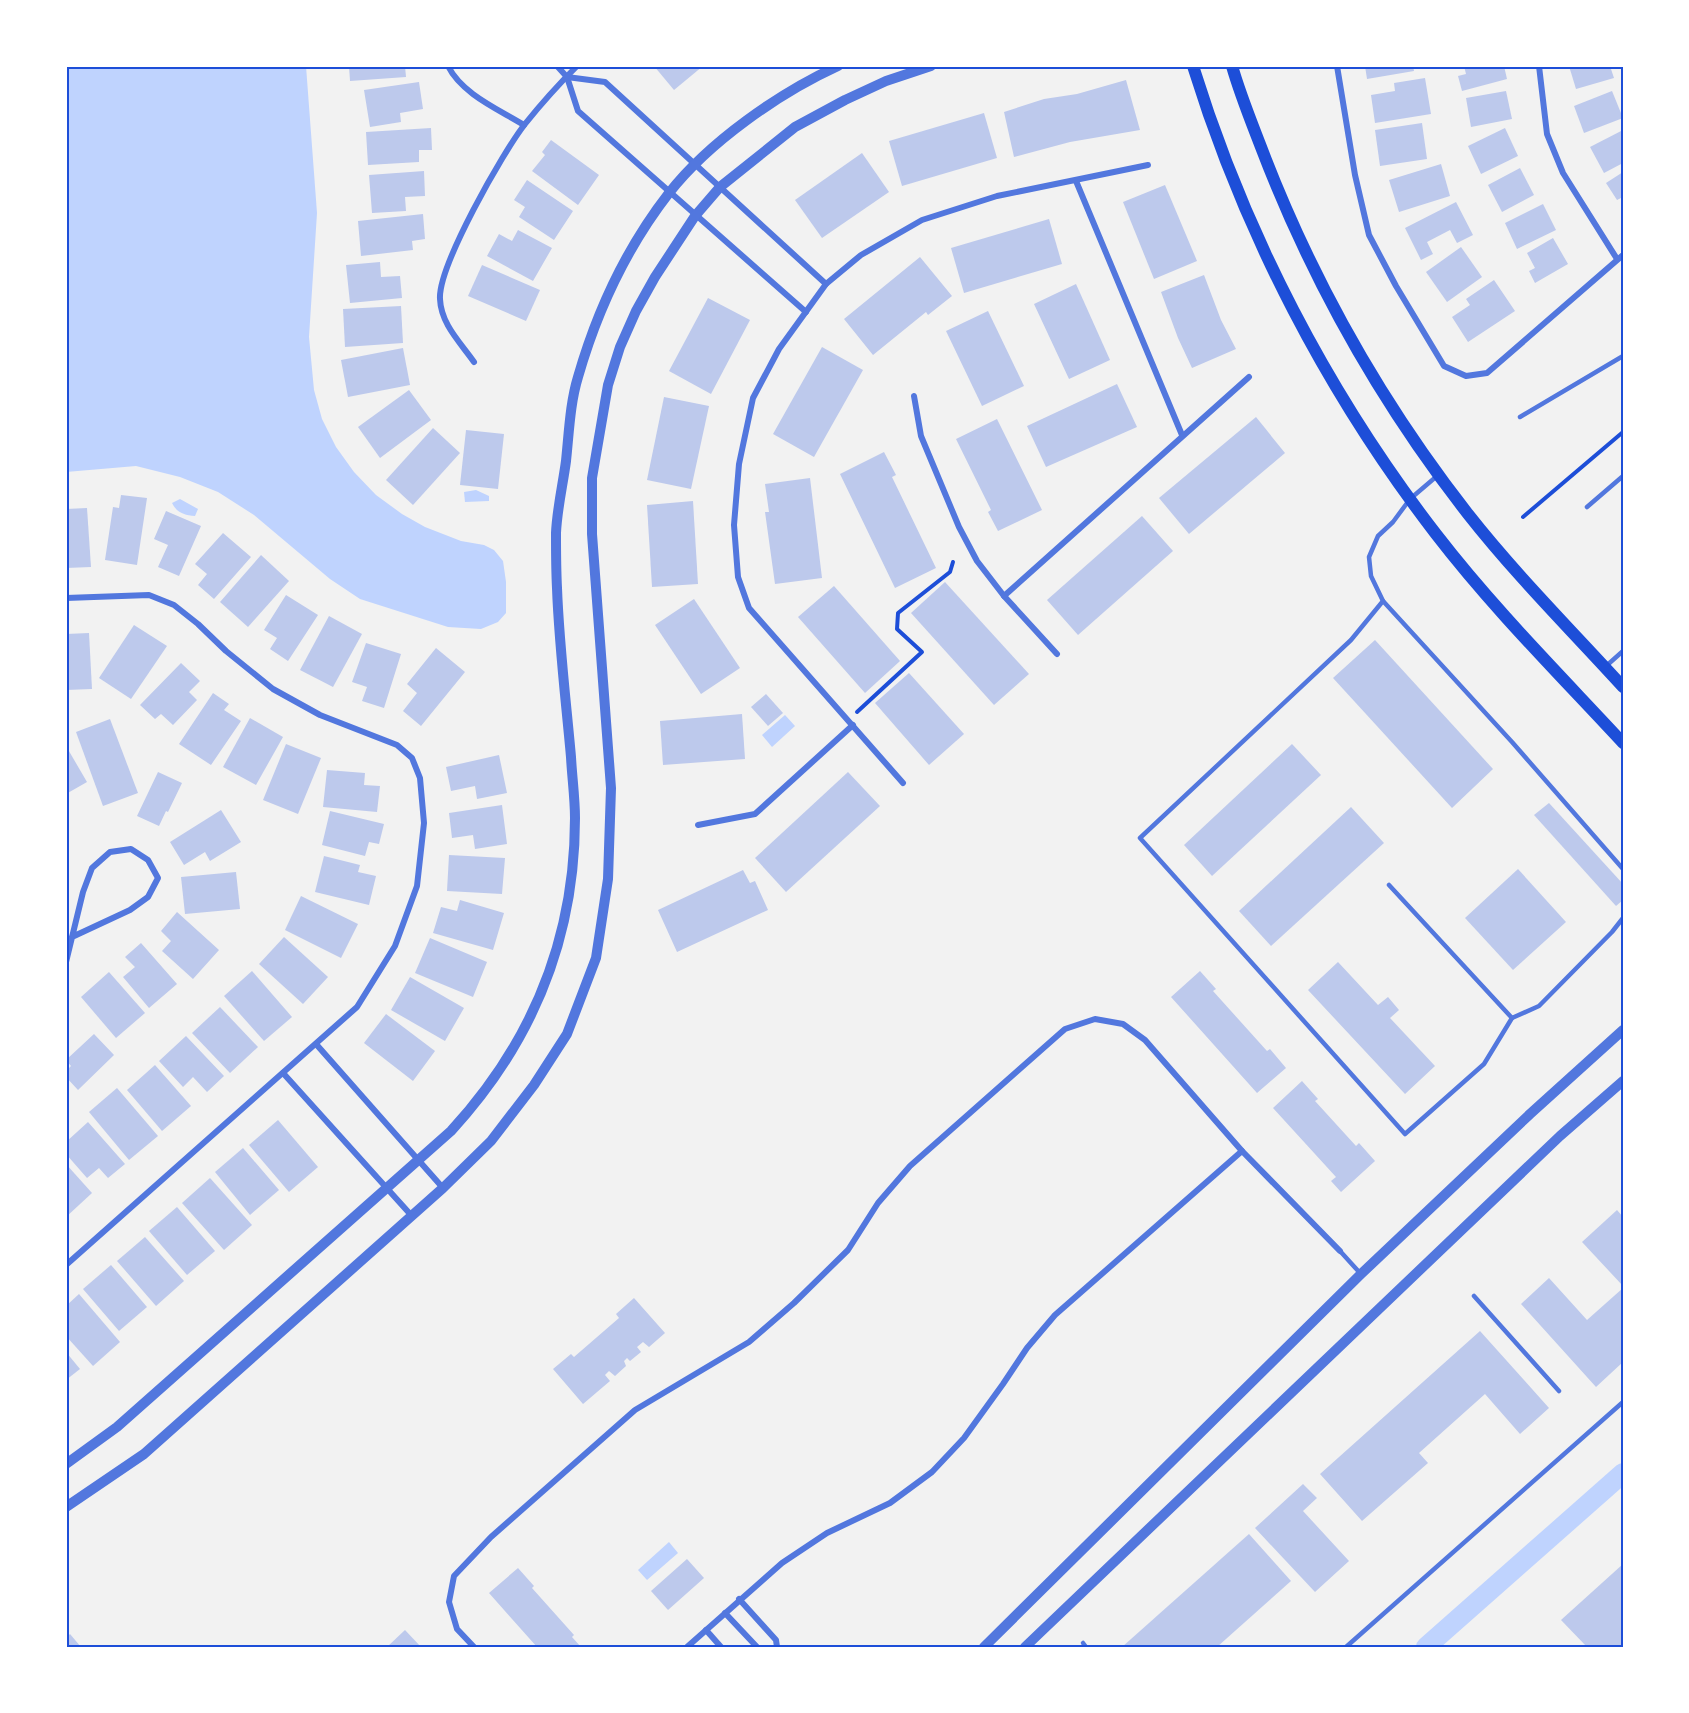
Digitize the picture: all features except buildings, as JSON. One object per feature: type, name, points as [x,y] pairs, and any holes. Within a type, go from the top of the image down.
[{"type":"main road","points":[[1193,66],[1234,182],[1280,284],[1300,324],[1348,407],[1410,499],[1444,544],[1497,607],[1623,743]]},
{"type":"main road","points":[[1232,66],[1280,195],[1314,267],[1366,363],[1408,431],[1468,514],[1518,575],[1623,687]]},
{"type":"street","points":[[448,66],[453,76],[480,99],[524,125]]},
{"type":"street","points":[[557,66],[567,77],[578,111],[806,312]]},
{"type":"street","points":[[474,362],[443,320],[439,297],[450,258],[484,191],[524,125],[577,66]]},
{"type":"street","points":[[66,1464],[117,1427],[451,1131],[475,1105],[514,1048],[545,986],[558,946],[569,894],[574,854],[575,815],[557,590],[556,530],[577,379],[606,297],[639,238],[669,192],[694,164],[742,124],[814,77],[838,66]]},
{"type":"street","points":[[66,1507],[144,1454],[444,1188],[491,1141],[534,1085],[567,1034],[596,958],[608,879],[610,788],[592,534],[592,478],[608,385],[620,346],[655,277],[695,216],[720,187],[795,127],[886,81],[931,66]]},
{"type":"street","points":[[1337,66],[1355,175],[1369,235],[1396,286],[1444,366],[1466,376],[1487,373],[1620,257],[1563,173],[1547,134],[1539,66]]},
{"type":"street","points":[[567,77],[605,82],[826,284]]},
{"type":"street","points":[[903,783],[749,608],[738,577],[734,525],[739,464],[753,398],[778,349],[826,284],[861,255],[922,220],[997,196],[1148,165]]},
{"type":"street","points":[[1076,181],[1182,435]]},
{"type":"street","points":[[1004,596],[1249,377]]},
{"type":"street","points":[[914,396],[921,436],[959,527],[976,561],[1004,596],[1057,654]]},
{"type":"street","points":[[66,598],[149,595],[174,605],[273,689],[320,715],[397,745],[412,758],[420,778],[424,823],[417,886],[395,946],[357,1007],[67,1263]]},
{"type":"street","points":[[698,825],[755,814],[853,726]]},
{"type":"street","points":[[66,962],[72,937],[83,892],[92,868],[110,852],[131,849],[148,860],[158,878],[148,897],[130,910],[72,937]]},
{"type":"street","points":[[474,1647],[457,1629],[449,1602],[454,1576],[491,1537],[635,1410],[749,1342],[794,1303],[848,1250],[878,1203],[910,1166],[1065,1029],[1095,1019],[1123,1024],[1145,1040],[1242,1151],[1340,1251]]},
{"type":"street","points":[[984,1647],[1361,1274],[1530,1114],[1623,1030]]},
{"type":"street","points":[[316,1044],[444,1188]]},
{"type":"street","points":[[283,1073],[411,1215]]},
{"type":"street","points":[[1025,1647],[1560,1136],[1623,1081]]},
{"type":"street","points":[[687,1647],[782,1563],[827,1533],[890,1503],[932,1472],[964,1438],[1027,1348],[1055,1315],[1242,1151]]},
{"type":"street","points":[[739,1599],[776,1640],[777,1647]]},
{"type":"street","points":[[725,1612],[753,1646]]},
{"type":"street","points":[[706,1630],[721,1647]]},
{"type":"lane","points":[[1520,417],[1623,356]]},
{"type":"lane","points":[[1439,474],[1410,499],[1393,522],[1378,536],[1369,557],[1371,576],[1383,601],[1512,742],[1623,869]]},
{"type":"lane","points":[[1587,507],[1623,476]]},
{"type":"lane","points":[[1383,601],[1352,640],[1140,838],[1405,1134],[1484,1064],[1512,1018],[1539,1006],[1623,918]]},
{"type":"lane","points":[[1605,667],[1623,651]]},
{"type":"lane","points":[[1389,885],[1512,1018]]},
{"type":"lane","points":[[1340,1251],[1361,1274]]},
{"type":"lane","points":[[1474,1296],[1558,1390]]},
{"type":"lane","points":[[1346,1647],[1623,1402]]},
{"type":"path","points":[[1523,517],[1623,432]]},
{"type":"path","points":[[858,712],[922,652],[897,629],[898,613],[950,572],[953,562]]},
{"type":"water","points":[[66,66],[306,66],[317,213],[309,337],[314,390],[322,419],[336,447],[354,472],[376,495],[425,527],[461,541],[484,545],[494,550],[503,561],[506,582],[506,613],[498,622],[481,629],[448,627],[360,599],[330,579],[254,515],[218,492],[180,477],[136,466],[66,472]]},
{"type":"water","points":[[476,490],[489,496],[489,501],[465,502],[464,492]]},
{"type":"water","points":[[180,499],[198,509],[195,516],[184,514],[176,509],[172,503]]},
{"type":"water","points":[[785,715],[795,726],[772,747],[762,735]]},
{"type":"water","points":[[669,1542],[678,1553],[647,1580],[638,1570]]},
{"type":"waterway","points":[[1426,1647],[1623,1473]]}]
